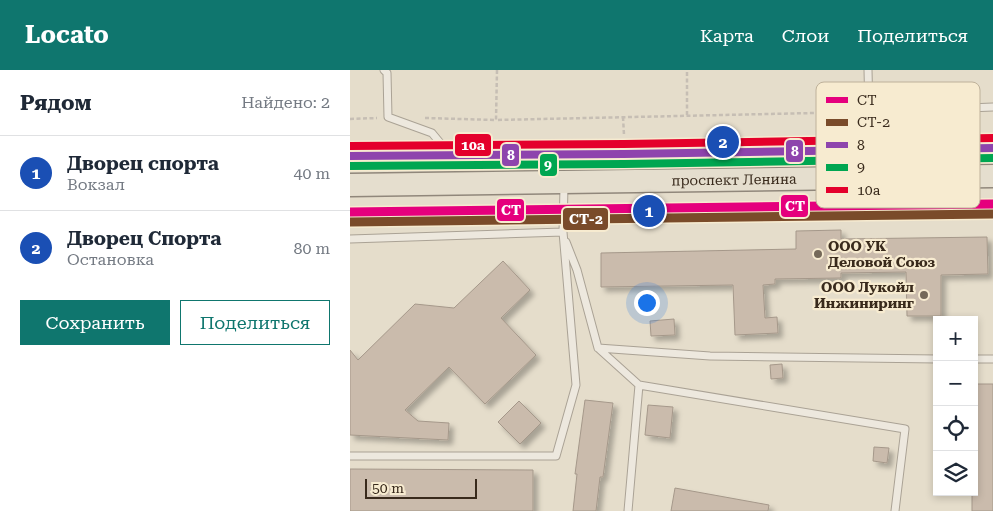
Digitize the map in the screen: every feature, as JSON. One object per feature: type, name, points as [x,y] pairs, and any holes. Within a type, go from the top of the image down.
[{"type":"main road","name":"проспект Ленина","points":[[980,148],[993,148]]},
{"type":"main road","name":"проспект Ленина","points":[[350,156],[816,151]]},
{"type":"main road","points":[[564,154],[564,183]]},
{"type":"main road","name":"проспект Ленина","points":[[980,176],[993,176]]},
{"type":"main road","name":"проспект Ленина","points":[[350,185],[816,179]]},
{"type":"lane","points":[[384,70],[387,73],[388,117],[432,133],[451,156]]},
{"type":"lane","points":[[980,108],[993,107]]},
{"type":"lane","points":[[350,456],[556,456],[576,385],[563,232],[564,183]]},
{"type":"lane","points":[[350,239],[563,232]]},
{"type":"lane","points":[[563,232],[577,270],[598,348],[639,385],[905,429],[895,511]]},
{"type":"lane","points":[[598,348],[710,356],[933,360]]},
{"type":"lane","points":[[978,359],[993,359]]},
{"type":"lane","points":[[628,511],[639,385]]},
{"type":"path","points":[[496,70],[496,120]]},
{"type":"path","points":[[687,70],[687,115]]},
{"type":"path","points":[[418,118],[496,120],[816,113]]},
{"type":"path","points":[[350,119],[388,117]]},
{"type":"building","points":[[841,230],[841,239],[987,237],[988,274],[941,275],[941,316],[907,316],[906,272],[841,273],[841,278],[775,279],[775,284],[763,285],[765,318],[777,317],[778,333],[735,335],[733,285],[601,287],[601,253],[796,249],[796,231]]},
{"type":"building","points":[[503,261],[530,290],[501,318],[536,355],[485,404],[449,367],[405,410],[418,421],[449,423],[448,440],[350,435],[350,350],[358,360],[415,304],[454,308]]},
{"type":"building","points":[[674,319],[675,335],[651,336],[650,321]]},
{"type":"building","points":[[782,364],[783,378],[771,379],[770,365]]},
{"type":"building","points":[[978,384],[993,384],[993,511],[972,511],[972,496],[978,496]]},
{"type":"building","points":[[585,400],[613,403],[603,477],[600,477],[596,511],[573,511],[577,474],[575,474]]},
{"type":"building","points":[[519,401],[541,423],[520,444],[498,422]]},
{"type":"building","points":[[648,405],[673,407],[670,438],[645,435]]},
{"type":"building","points":[[874,447],[889,448],[887,463],[873,461]]},
{"type":"building","points":[[350,469],[533,470],[533,511],[350,511]]},
{"type":"building","points":[[675,488],[769,505],[768,511],[671,511]]},
{"type":"transit line","name":"10а","points":[[980,138],[993,138]]},
{"type":"transit line","name":"10а","points":[[350,146],[816,141]]},
{"type":"transit line","name":"8","points":[[980,148],[993,148]]},
{"type":"transit line","name":"8","points":[[350,156],[816,151]]},
{"type":"transit line","name":"9","points":[[980,158],[993,158]]},
{"type":"transit line","name":"9","points":[[350,166],[816,161]]},
{"type":"transit line","name":"СТ","points":[[980,204],[993,204]]},
{"type":"transit line","name":"СТ","points":[[350,212],[816,206]]},
{"type":"transit line","name":"СТ-2","points":[[350,222],[993,214]]},
{"type":"place","name":"Дворец Спорта","points":[[723,142]]},
{"type":"place","name":"Дворец спорта","points":[[649,211]]},
{"type":"place","name":"ООО УК Деловой Союз","points":[[818,254]]},
{"type":"place","name":"ООО Лукойл Инжиниринг","points":[[924,295]]}]
